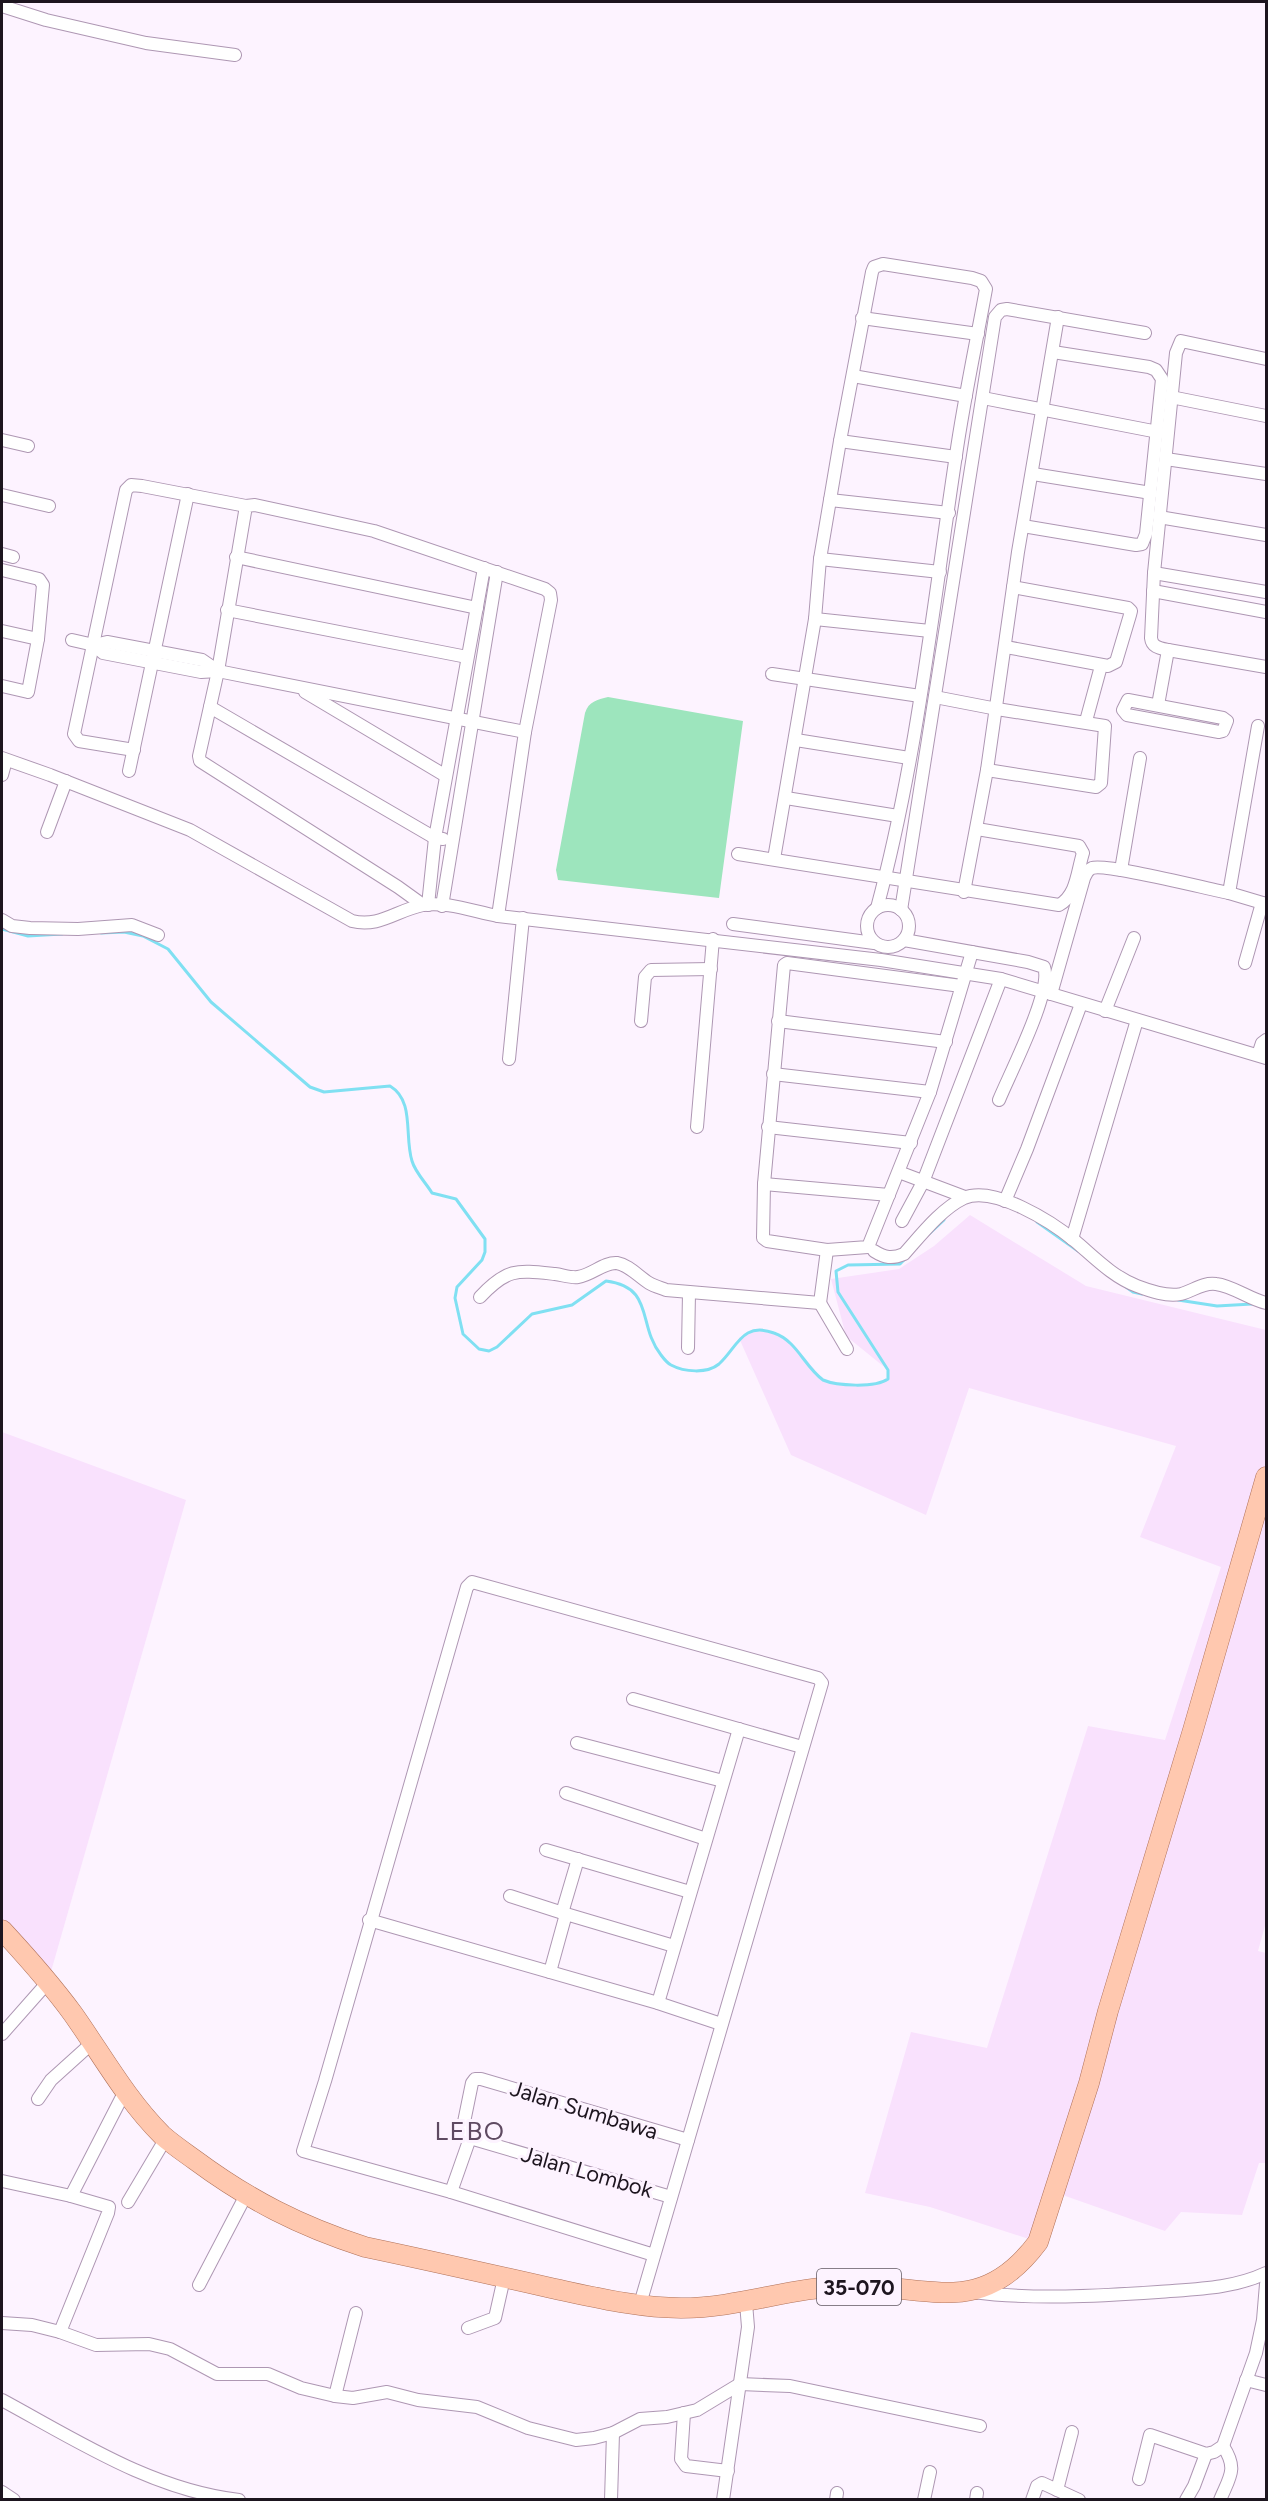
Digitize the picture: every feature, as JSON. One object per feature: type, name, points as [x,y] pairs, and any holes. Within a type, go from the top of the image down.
[{"type":"main road","name":"35-070","points":[[2,1930],[48,1982],[125,2091],[166,2138],[246,2195],[297,2221],[365,2247],[504,2278],[640,2304],[678,2308],[746,2303],[807,2290],[848,2286],[948,2294],[972,2292],[998,2282],[1025,2260],[1038,2242],[1089,2083],[1266,1478]]},
{"type":"street","points":[[2,6],[46,20],[146,43],[235,55]]},
{"type":"street","points":[[774,859],[815,619],[820,559],[872,272],[874,267],[883,264],[981,281],[986,289],[960,430],[940,572],[909,758],[886,877],[877,908],[867,921],[869,937],[880,950]]},
{"type":"street","points":[[2,776],[4,759],[190,830],[352,921],[364,924],[383,921],[399,912],[426,905],[498,916],[747,943],[880,950],[898,945],[904,940],[909,924],[901,910],[905,880],[998,313],[1007,309],[1145,333]]},
{"type":"street","points":[[964,892],[997,709],[1013,587],[1058,317]]},
{"type":"street","points":[[862,318],[978,334]]},
{"type":"street","points":[[1266,359],[1181,341],[1176,353],[1154,573],[1151,643],[1168,650],[1266,667]]},
{"type":"street","points":[[1023,526],[1136,545],[1142,544],[1146,534],[1162,379],[1156,370],[1053,352]]},
{"type":"street","points":[[971,370],[987,372]]},
{"type":"street","points":[[852,376],[966,396]]},
{"type":"street","points":[[1171,397],[1266,416]]},
{"type":"street","points":[[983,398],[1158,432]]},
{"type":"street","points":[[960,430],[977,433]]},
{"type":"street","points":[[2,440],[28,446]]},
{"type":"street","points":[[840,441],[956,457]]},
{"type":"street","points":[[1166,459],[1266,474]]},
{"type":"street","points":[[1033,474],[1151,493]]},
{"type":"street","points":[[134,750],[75,739],[74,734],[126,490],[132,485],[246,507],[255,505],[374,531],[545,589],[551,597],[525,732],[498,916]]},
{"type":"street","points":[[129,771],[188,494]]},
{"type":"street","points":[[2,495],[49,506]]},
{"type":"street","points":[[830,500],[949,513]]},
{"type":"street","points":[[246,507],[218,671],[199,756],[200,761],[426,905]]},
{"type":"street","points":[[1160,517],[1266,535]]},
{"type":"street","points":[[236,557],[477,608]]},
{"type":"street","points":[[820,559],[940,572]]},
{"type":"street","points":[[426,905],[435,838],[484,568]]},
{"type":"street","points":[[2,570],[39,579],[43,585],[38,639],[28,693],[2,686]]},
{"type":"street","points":[[442,906],[497,572]]},
{"type":"street","points":[[1154,573],[1266,592]]},
{"type":"street","points":[[1006,647],[1108,666],[1116,662],[1131,611],[1128,608],[1013,587]]},
{"type":"street","points":[[1153,591],[1266,612]]},
{"type":"street","points":[[227,610],[467,657]]},
{"type":"street","points":[[815,619],[930,631]]},
{"type":"street","points":[[2,631],[38,639]]},
{"type":"street","points":[[72,640],[94,645],[107,642],[154,656],[202,660],[218,671],[525,732]]},
{"type":"street","points":[[1158,705],[1168,650]]},
{"type":"street","points":[[925,664],[940,665]]},
{"type":"street","points":[[1086,721],[1101,666]]},
{"type":"street","points":[[772,674],[920,696]]},
{"type":"street","points":[[297,687],[446,776]]},
{"type":"street","points":[[935,697],[1105,726],[1101,783],[1096,787],[987,770]]},
{"type":"street","points":[[1128,700],[1158,705],[1223,718],[1227,721],[1223,731],[1219,732],[1127,715],[1123,710],[1128,700]]},
{"type":"street","points":[[210,707],[435,838],[453,841]]},
{"type":"street","points":[[1229,893],[1258,726]]},
{"type":"street","points":[[796,740],[909,758]]},
{"type":"street","points":[[1121,870],[1140,758]]},
{"type":"street","points":[[47,832],[66,781]]},
{"type":"street","points":[[786,798],[898,816]]},
{"type":"street","points":[[738,854],[905,880],[964,892],[1059,905],[1067,901],[1072,893],[1083,853],[1079,846],[977,829]]},
{"type":"street","points":[[999,1100],[1047,993],[1087,871],[1094,867],[1121,870],[1229,893],[1264,903],[1245,963]]},
{"type":"street","points":[[877,908],[885,905],[901,910]]},
{"type":"street","points":[[509,1059],[523,918]]},
{"type":"street","points":[[2,920],[12,926],[30,928],[132,925],[158,935]]},
{"type":"street","points":[[733,924],[880,950],[966,973],[1001,979],[1262,1057],[1262,1043],[1266,1040]]},
{"type":"street","points":[[747,943],[750,926]]},
{"type":"street","points":[[1105,1011],[1134,938]]},
{"type":"street","points":[[697,1127],[713,939]]},
{"type":"street","points":[[904,940],[972,951],[1044,967],[1047,993]]},
{"type":"street","points":[[961,986],[787,963],[783,968],[768,1127],[763,1238],[767,1241],[827,1250],[868,1247],[930,1092],[972,951]]},
{"type":"street","points":[[641,1021],[645,977],[651,970],[711,969]]},
{"type":"street","points":[[902,1221],[923,1182],[1001,979]]},
{"type":"street","points":[[1005,1201],[1027,1149],[1081,1004]]},
{"type":"street","points":[[1072,1239],[1137,1020]]},
{"type":"street","points":[[778,1021],[946,1042]]},
{"type":"street","points":[[773,1074],[930,1092]]},
{"type":"street","points":[[768,1127],[911,1143]]},
{"type":"street","points":[[904,1174],[965,1197]]},
{"type":"street","points":[[764,1184],[889,1195]]},
{"type":"street","points":[[874,1251],[894,1258],[904,1254],[947,1210],[965,1197],[980,1194],[1005,1201],[1033,1214],[1072,1239],[1119,1277],[1136,1286],[1171,1296],[1213,1283],[1227,1286],[1266,1303]]},
{"type":"street","points":[[827,1250],[820,1304],[847,1349]]},
{"type":"street","points":[[480,1297],[498,1278],[512,1273],[534,1272],[575,1278],[590,1275],[606,1264],[616,1263],[624,1265],[650,1283],[666,1290],[820,1304]]},
{"type":"street","points":[[688,1348],[689,1293]]},
{"type":"street","points":[[640,2304],[822,1683],[818,1678],[472,1582],[467,1587],[369,1920],[326,2081],[303,2151],[451,2192],[654,2254]]},
{"type":"street","points":[[633,1699],[802,1747]]},
{"type":"street","points":[[658,2003],[739,1730]]},
{"type":"street","points":[[577,1743],[723,1781]]},
{"type":"street","points":[[566,1793],[706,1839]]},
{"type":"street","points":[[546,1850],[690,1892]]},
{"type":"street","points":[[550,1972],[578,1859]]},
{"type":"street","points":[[510,1896],[674,1946]]},
{"type":"street","points":[[369,1920],[658,2003],[722,2024]]},
{"type":"street","points":[[2,2034],[48,1982]]},
{"type":"street","points":[[38,2099],[51,2080],[92,2043]]},
{"type":"street","name":"Jalan Sumbawa","points":[[470,2138],[464,2133],[465,2115],[472,2083],[475,2079],[481,2079],[688,2140]]},
{"type":"street","points":[[71,2196],[125,2091]]},
{"type":"street","points":[[128,2202],[166,2138]]},
{"type":"street","points":[[451,2192],[470,2138]]},
{"type":"street","name":"Jalan Lombok","points":[[470,2138],[670,2196]]},
{"type":"street","points":[[2,2181],[71,2196],[107,2206],[109,2210],[61,2329]]},
{"type":"street","points":[[199,2285],[246,2195]]},
{"type":"street","points":[[972,2292],[1003,2296],[1109,2295],[1216,2288],[1246,2282],[1266,2273]]},
{"type":"street","points":[[468,2328],[495,2318],[504,2278]]},
{"type":"street","points":[[1139,2479],[1150,2435],[1206,2454],[1223,2446],[1259,2342],[1266,2284]]},
{"type":"street","points":[[723,2499],[748,2327],[746,2303]]},
{"type":"street","points":[[335,2396],[356,2313]]},
{"type":"street","points":[[2,2323],[61,2329],[96,2345],[149,2344],[170,2349],[218,2374],[268,2374],[301,2388],[335,2396],[353,2398],[387,2392],[417,2400],[458,2404],[477,2408],[528,2428],[576,2440],[614,2433],[640,2420],[697,2409],[741,2380],[790,2386],[980,2426]]},
{"type":"street","points":[[1246,2380],[1266,2385]]},
{"type":"street","points":[[2,2400],[118,2463],[172,2484],[226,2499],[239,2499]]},
{"type":"street","points":[[684,2413],[681,2459],[683,2463],[686,2466],[728,2471]]},
{"type":"street","points":[[1058,2490],[1072,2432]]},
{"type":"street","points":[[611,2499],[614,2433]]},
{"type":"street","points":[[1220,2499],[1232,2470],[1232,2460],[1223,2446]]},
{"type":"street","points":[[1186,2499],[1194,2486],[1206,2454]]},
{"type":"street","points":[[924,2499],[930,2472]]},
{"type":"street","points":[[1032,2499],[1039,2483],[1079,2499]]},
{"type":"street","points":[[2,2492],[14,2499]]},
{"type":"shaded area","points":[[970,1215],[1086,1286],[1266,1330],[1266,1922],[1258,1951],[1266,1953],[1266,2163],[1259,2163],[1242,2215],[1181,2212],[1165,2231],[1054,2192],[1038,2242],[930,2207],[865,2193],[911,2032],[987,2048],[1088,1726],[1165,1740],[1221,1567],[1140,1537],[1176,1446],[969,1388],[926,1515],[791,1455],[739,1338],[759,1330],[774,1333],[795,1346],[823,1380],[853,1385],[882,1383],[888,1379],[888,1370],[846,1336],[831,1279],[899,1269],[934,1246]]},
{"type":"shaded area","points":[[2,1432],[186,1500],[48,1982],[2,1929]]},
{"type":"green space","points":[[608,697],[743,721],[719,898],[558,880],[556,870],[585,713],[591,703]]},
{"type":"waterway","points":[[2,929],[28,936],[62,934]]},
{"type":"waterway","points":[[101,933],[124,932],[143,936],[168,949],[211,1002],[310,1087],[324,1092],[390,1086],[398,1093],[406,1110],[410,1151],[416,1169],[432,1193],[456,1199],[485,1239],[485,1252],[482,1260],[457,1287],[455,1298],[463,1334],[479,1349],[489,1351],[497,1347],[532,1314],[572,1305],[606,1281],[621,1285],[632,1291],[639,1299],[654,1343],[666,1361],[676,1367],[695,1371],[714,1367],[747,1333],[763,1330],[774,1333],[789,1342],[823,1380],[846,1385],[874,1384],[888,1379],[888,1370],[838,1292],[836,1271],[848,1265],[900,1264],[906,1258]]},
{"type":"waterway","points":[[929,1234],[944,1220]]},
{"type":"waterway","points":[[1037,1222],[1078,1251]]},
{"type":"waterway","points":[[1126,1287],[1142,1294]]},
{"type":"waterway","points":[[1178,1300],[1217,1306],[1252,1304]]},
{"type":"district","name":"LEBO","points":[[470,2131]]}]
